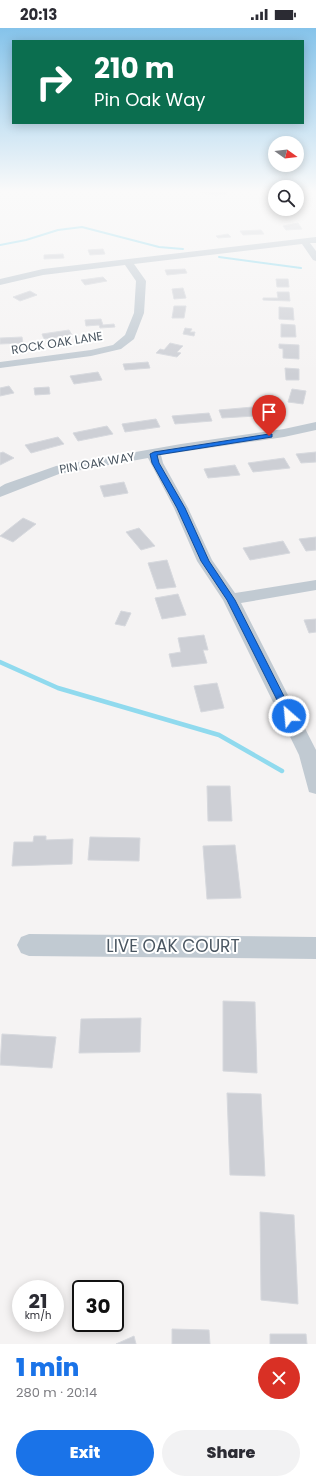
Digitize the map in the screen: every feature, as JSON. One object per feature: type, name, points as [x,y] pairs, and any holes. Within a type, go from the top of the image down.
[{"type":"street","points":[[0,282],[43,272],[208,252]]},
{"type":"street","name":"ROCK OAK LANE","points":[[0,365],[91,353],[117,347],[130,336],[139,313],[142,281],[128,262]]},
{"type":"street","name":"PIN OAK WAY","points":[[0,493],[10,487],[56,470],[284,433],[316,426]]},
{"type":"street","points":[[154,454],[156,463],[181,508],[205,561],[231,600],[309,755],[316,786]]},
{"type":"street","points":[[231,600],[316,585]]},
{"type":"street","name":"LIVE OAK COURT","points":[[29,945],[316,948]]},
{"type":"building","points":[[89,252],[104,252],[105,254],[90,255]]},
{"type":"building","points":[[63,254],[64,258],[44,259],[44,255]]},
{"type":"building","points":[[185,269],[187,273],[167,275],[165,270]]},
{"type":"building","points":[[103,277],[107,281],[85,285],[81,280]]},
{"type":"building","points":[[276,279],[288,279],[289,287],[277,287]]},
{"type":"building","points":[[183,288],[186,298],[174,299],[172,289]]},
{"type":"building","points":[[30,291],[37,295],[20,301],[13,297]]},
{"type":"building","points":[[277,292],[289,292],[290,301],[263,300],[263,298],[278,298]]},
{"type":"building","points":[[174,306],[186,306],[184,318],[172,318]]},
{"type":"building","points":[[279,307],[293,308],[294,320],[279,319]]},
{"type":"building","points":[[101,319],[103,325],[114,324],[115,327],[100,328],[99,325],[86,326],[85,320]]},
{"type":"building","points":[[281,324],[295,325],[296,337],[281,337]]},
{"type":"building","points":[[185,328],[192,329],[190,332],[195,332],[194,336],[183,334]]},
{"type":"building","points":[[69,330],[72,335],[44,339],[42,334]]},
{"type":"building","points":[[22,337],[23,343],[0,344],[0,338]]},
{"type":"building","points":[[170,343],[183,346],[177,352],[181,353],[177,357],[156,353],[160,349],[164,350]]},
{"type":"building","points":[[279,344],[299,345],[299,359],[283,358],[283,349],[279,348]]},
{"type":"building","points":[[148,362],[150,368],[125,370],[123,364]]},
{"type":"building","points":[[285,368],[299,369],[299,380],[286,380]]},
{"type":"building","points":[[98,372],[102,380],[74,384],[70,376]]},
{"type":"building","points":[[9,386],[14,393],[0,396],[0,388]]},
{"type":"building","points":[[49,387],[50,394],[35,395],[34,388]]},
{"type":"building","points":[[292,389],[306,391],[303,404],[288,402]]},
{"type":"building","points":[[253,407],[256,416],[222,418],[219,410]]},
{"type":"building","points":[[209,413],[212,421],[175,424],[172,416]]},
{"type":"building","points":[[156,419],[160,427],[125,432],[122,424]]},
{"type":"building","points":[[107,426],[113,434],[78,441],[73,433]]},
{"type":"building","points":[[58,437],[64,444],[31,453],[25,445]]},
{"type":"building","points":[[3,452],[14,458],[0,465],[0,453]]},
{"type":"building","points":[[316,452],[316,462],[301,463],[296,454]]},
{"type":"building","points":[[284,458],[290,468],[253,472],[248,463]]},
{"type":"building","points":[[235,465],[240,475],[208,478],[204,469]]},
{"type":"building","points":[[124,482],[128,493],[104,497],[100,486]]},
{"type":"building","points":[[23,518],[36,524],[13,542],[0,536]]},
{"type":"building","points":[[139,528],[155,546],[141,550],[126,532]]},
{"type":"building","points":[[316,537],[316,550],[306,551],[299,539]]},
{"type":"building","points":[[283,541],[290,553],[250,560],[243,548]]},
{"type":"building","points":[[167,560],[176,587],[157,589],[148,563]]},
{"type":"building","points":[[178,594],[186,615],[162,619],[155,598]]},
{"type":"building","points":[[121,611],[131,613],[125,626],[115,624]]},
{"type":"building","points":[[316,619],[316,632],[309,633],[304,620]]},
{"type":"building","points":[[204,635],[208,650],[203,650],[207,663],[172,667],[169,654],[181,652],[178,638]]},
{"type":"building","points":[[217,683],[224,708],[201,712],[194,686]]},
{"type":"building","points":[[207,786],[230,786],[232,821],[208,821]]},
{"type":"building","points":[[34,836],[46,836],[46,840],[73,839],[72,864],[12,866],[14,842],[33,842]]},
{"type":"building","points":[[90,837],[140,838],[139,861],[88,860]]},
{"type":"building","points":[[235,845],[241,898],[207,899],[203,846]]},
{"type":"building","points":[[223,1001],[255,1002],[257,1073],[223,1071]]},
{"type":"building","points":[[141,1018],[140,1052],[79,1053],[81,1019]]},
{"type":"building","points":[[2,1034],[56,1037],[52,1068],[0,1065]]},
{"type":"building","points":[[227,1093],[261,1094],[265,1176],[230,1175]]},
{"type":"building","points":[[260,1212],[294,1215],[298,1304],[261,1300]]},
{"type":"building","points":[[172,1329],[209,1330],[210,1344],[172,1344]]},
{"type":"building","points":[[270,1334],[306,1334],[307,1344],[270,1344]]},
{"type":"building","points":[[134,1336],[136,1344],[116,1344]]},
{"type":"waterway","points":[[219,257],[301,268]]},
{"type":"waterway","points":[[0,662],[58,688],[219,735],[282,771]]},
{"type":"route","points":[[269,436],[181,448],[154,454],[156,463],[181,508],[205,561],[231,600],[289,716]]}]
